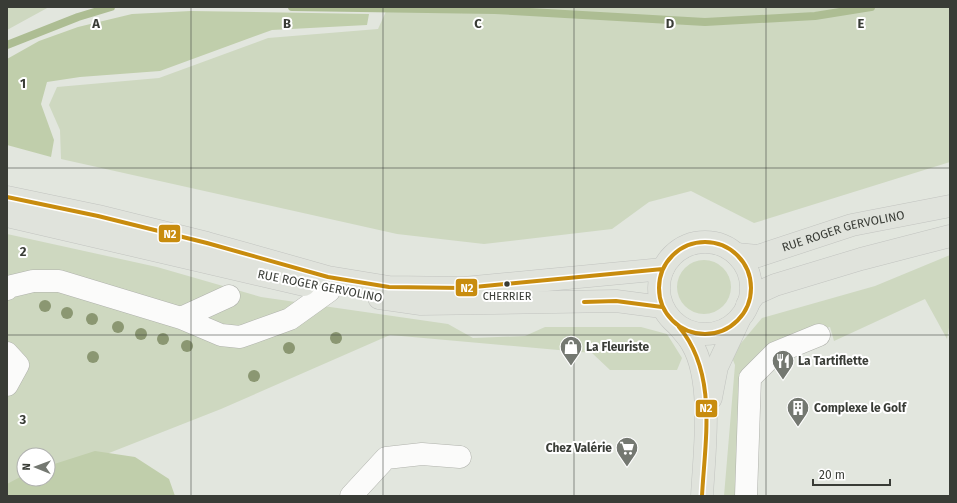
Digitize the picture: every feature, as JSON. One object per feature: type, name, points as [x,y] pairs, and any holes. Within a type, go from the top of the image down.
[{"type":"main road","name":"RUE ROGER GERVOLINO","points":[[7,196],[98,216],[207,243],[328,277],[388,287],[464,288],[663,269]]},
{"type":"main road","name":"RUE ROGER GERVOLINO","points":[[736,254],[758,256],[852,225],[950,206]]},
{"type":"main road","name":"RUE ROGER GERVOLINO","points":[[7,216],[329,290],[421,304],[616,302],[662,307]]},
{"type":"main road","points":[[706,425],[717,367],[743,312],[750,292],[750,278],[745,265],[736,254],[721,244],[707,242],[693,243],[680,249],[670,258],[663,269],[659,281],[659,295],[662,307],[669,318],[680,327],[691,332],[704,334],[716,333],[729,328],[743,312],[755,294],[775,285],[862,259],[950,236]]},
{"type":"main road","points":[[680,327],[693,345],[700,366],[704,388],[706,425],[702,496]]},
{"type":"street","points":[[7,287],[33,281],[59,281],[181,318],[221,335],[240,337],[290,319],[329,290]]},
{"type":"street","points":[[181,318],[228,296]]},
{"type":"street","points":[[746,496],[750,378],[775,353],[819,335]]},
{"type":"street","points":[[7,353],[18,365],[7,385]]},
{"type":"street","points":[[351,496],[386,458],[422,454],[460,457]]},
{"type":"green space","points":[[7,7],[49,7],[7,30]]},
{"type":"green space","points":[[388,7],[950,7],[950,162],[754,223],[691,191],[649,202],[612,229],[484,244],[397,234],[61,159],[60,130],[49,105],[57,87],[159,78],[268,38],[378,29]]},
{"type":"green space","points":[[191,11],[369,14],[367,25],[272,30],[160,71],[80,77],[47,82],[41,104],[54,140],[51,157],[7,145],[7,59],[39,41],[78,27],[132,14]]},
{"type":"green space","points":[[7,234],[157,267],[261,297],[448,324],[473,338],[525,336],[545,327],[641,327],[667,334],[682,358],[677,370],[610,370],[592,353],[390,335],[221,409],[56,474],[56,447],[16,447],[16,486],[7,493]]},
{"type":"green space","points":[[950,255],[950,322],[947,339],[925,299],[834,341],[830,327],[805,334],[744,378],[735,496],[724,496],[735,365],[731,355],[762,318],[875,286]]},
{"type":"green space","points":[[704,260],[714,262],[723,268],[729,277],[731,287],[729,297],[723,306],[714,312],[704,314],[694,312],[685,306],[679,297],[677,287],[679,277],[685,268],[694,262]]},
{"type":"green space","points":[[95,451],[135,457],[169,479],[175,496],[7,496],[7,484],[16,479],[16,487],[56,487],[56,463]]},
{"type":"waterway","points":[[7,45],[78,17],[111,7]]},
{"type":"waterway","points":[[292,7],[495,10],[705,22],[815,16],[871,7]]},
{"type":"transit line","name":"N2","points":[[7,197],[98,216],[207,243],[328,277],[389,287],[464,288],[663,269]]},
{"type":"transit line","name":"N2","points":[[705,242],[723,246],[738,255],[747,270],[751,288],[747,306],[738,321],[723,330],[705,334],[687,330],[672,321],[663,306],[659,288],[663,270],[672,255],[687,246],[705,242]]},
{"type":"transit line","name":"N2","points":[[584,302],[616,301],[662,307]]},
{"type":"transit line","name":"N2","points":[[679,327],[691,345],[699,365],[704,386],[706,430],[702,496]]},
{"type":"place","name":"CHERRIER","points":[[507,284]]},
{"type":"place","name":"La Fleuriste","points":[[571,366]]},
{"type":"place","name":"La Tartiflette","points":[[783,380]]},
{"type":"place","name":"Complexe le Golf","points":[[798,428]]},
{"type":"place","name":"Chez Valérie","points":[[627,468]]}]
